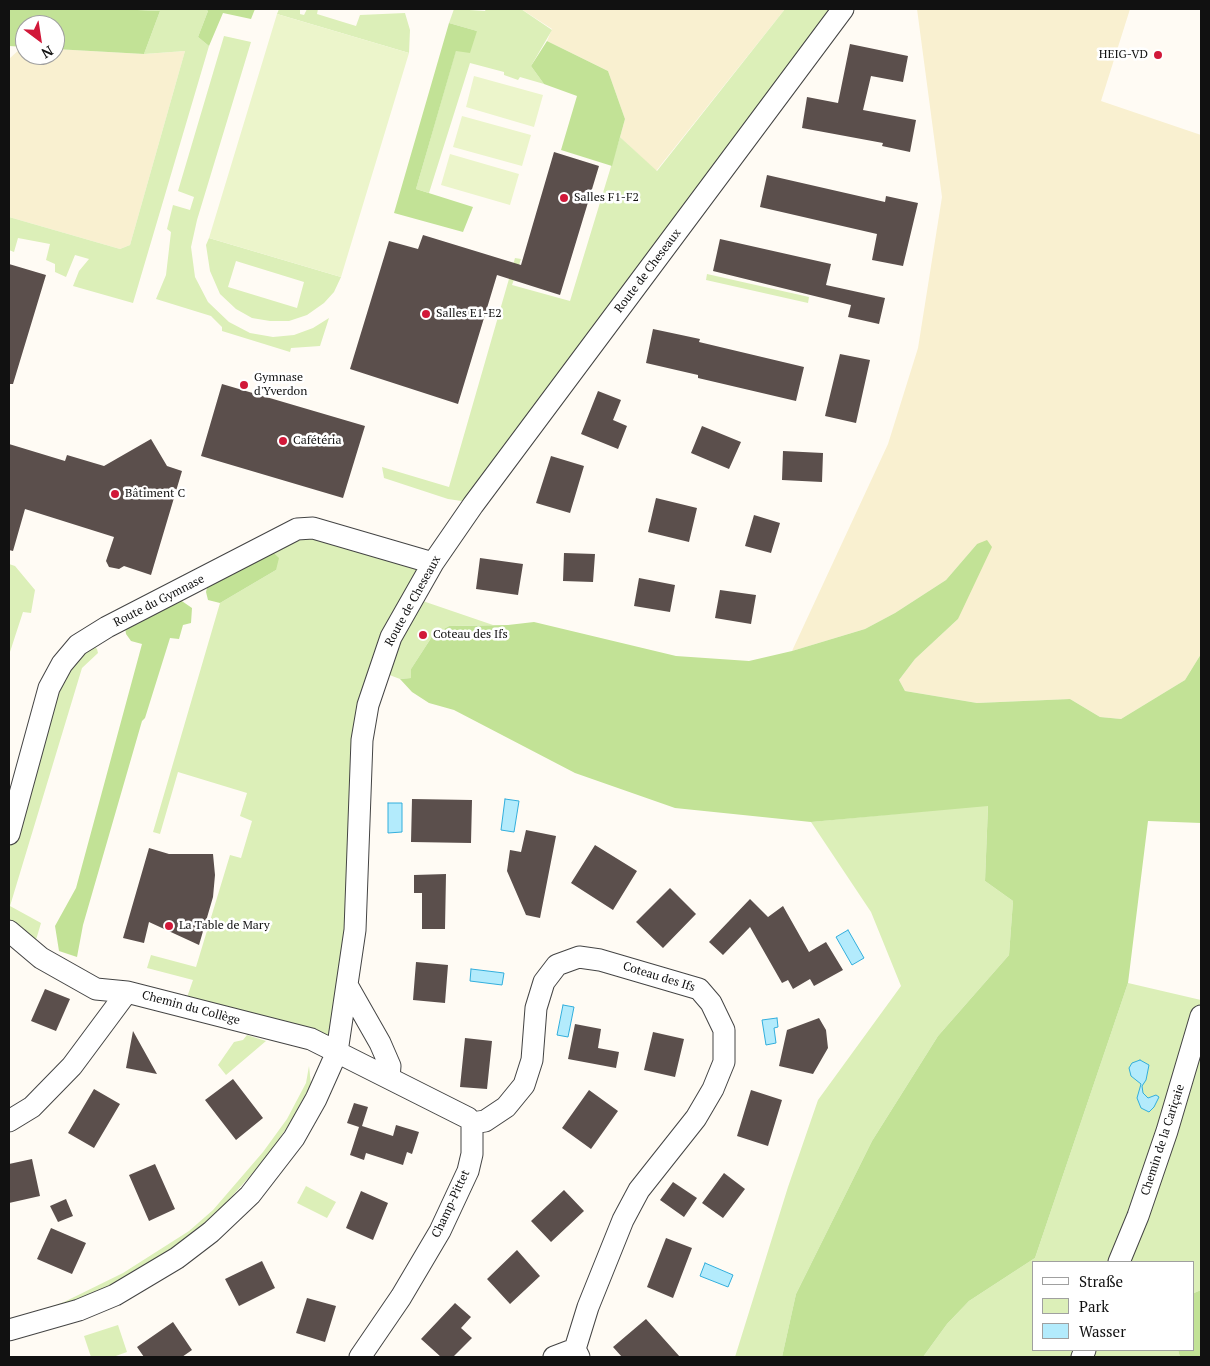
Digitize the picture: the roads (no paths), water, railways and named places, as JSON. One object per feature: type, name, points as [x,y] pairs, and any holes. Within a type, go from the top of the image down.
[{"type":"street","name":"Route de Cheseaux","points":[[9,1330],[79,1310],[115,1295],[177,1258],[211,1232],[250,1195],[294,1138],[316,1099],[337,1052],[355,930],[362,740],[368,705],[390,637],[433,563],[472,505],[843,9]]},
{"type":"street","name":"Route du Gymnase","points":[[9,834],[49,688],[62,664],[78,645],[297,529],[313,528],[433,563]]},
{"type":"street","points":[[9,932],[41,958],[96,989],[127,992]]},
{"type":"street","name":"Coteau des Ifs","points":[[472,1123],[485,1120],[506,1107],[524,1085],[532,1060],[536,1008],[544,982],[557,965],[579,957],[600,960],[699,989],[711,1003],[724,1030],[724,1062],[713,1089],[696,1118],[639,1190],[626,1212],[604,1266],[577,1353],[554,1357]]},
{"type":"street","points":[[347,986],[380,1043],[390,1066],[390,1078]]},
{"type":"street","name":"Chemin du Collège","points":[[9,1122],[32,1107],[72,1066],[127,992],[311,1039],[337,1052]]},
{"type":"street","name":"Chemin de la Cariçaie","points":[[1119,1261],[1138,1216],[1164,1140],[1201,1016]]},
{"type":"street","points":[[337,1052],[468,1118],[472,1123]]},
{"type":"street","name":"Champ-Pittet","points":[[360,1357],[401,1297],[440,1231],[468,1171],[472,1154],[472,1123]]},
{"type":"water","points":[[505,799],[519,801],[514,832],[501,830]]},
{"type":"water","points":[[388,803],[402,803],[402,832],[388,833]]},
{"type":"water","points":[[848,930],[864,958],[852,965],[836,937]]},
{"type":"water","points":[[471,969],[504,973],[502,985],[470,981]]},
{"type":"water","points":[[563,1005],[574,1007],[568,1037],[557,1035]]},
{"type":"water","points":[[777,1018],[778,1027],[774,1028],[776,1043],[766,1045],[762,1020]]},
{"type":"water","points":[[1140,1060],[1149,1065],[1146,1080],[1142,1086],[1143,1093],[1148,1098],[1156,1095],[1159,1097],[1149,1112],[1141,1108],[1137,1098],[1141,1084],[1131,1076],[1129,1068],[1132,1063]]},
{"type":"water","points":[[705,1263],[733,1275],[728,1287],[700,1276]]},
{"type":"place","name":"HEIG-VD","points":[[1158,55]]},
{"type":"place","name":"Salles F1-F2","points":[[564,198]]},
{"type":"place","name":"Salles E1-E2","points":[[426,314]]},
{"type":"place","name":"Gymnase d'Yverdon","points":[[244,385]]},
{"type":"place","name":"Cafétéria","points":[[283,441]]},
{"type":"place","name":"Bâtiment C","points":[[115,494]]},
{"type":"place","name":"Coteau des Ifs","points":[[423,635]]},
{"type":"place","name":"La Table de Mary","points":[[169,926]]}]
